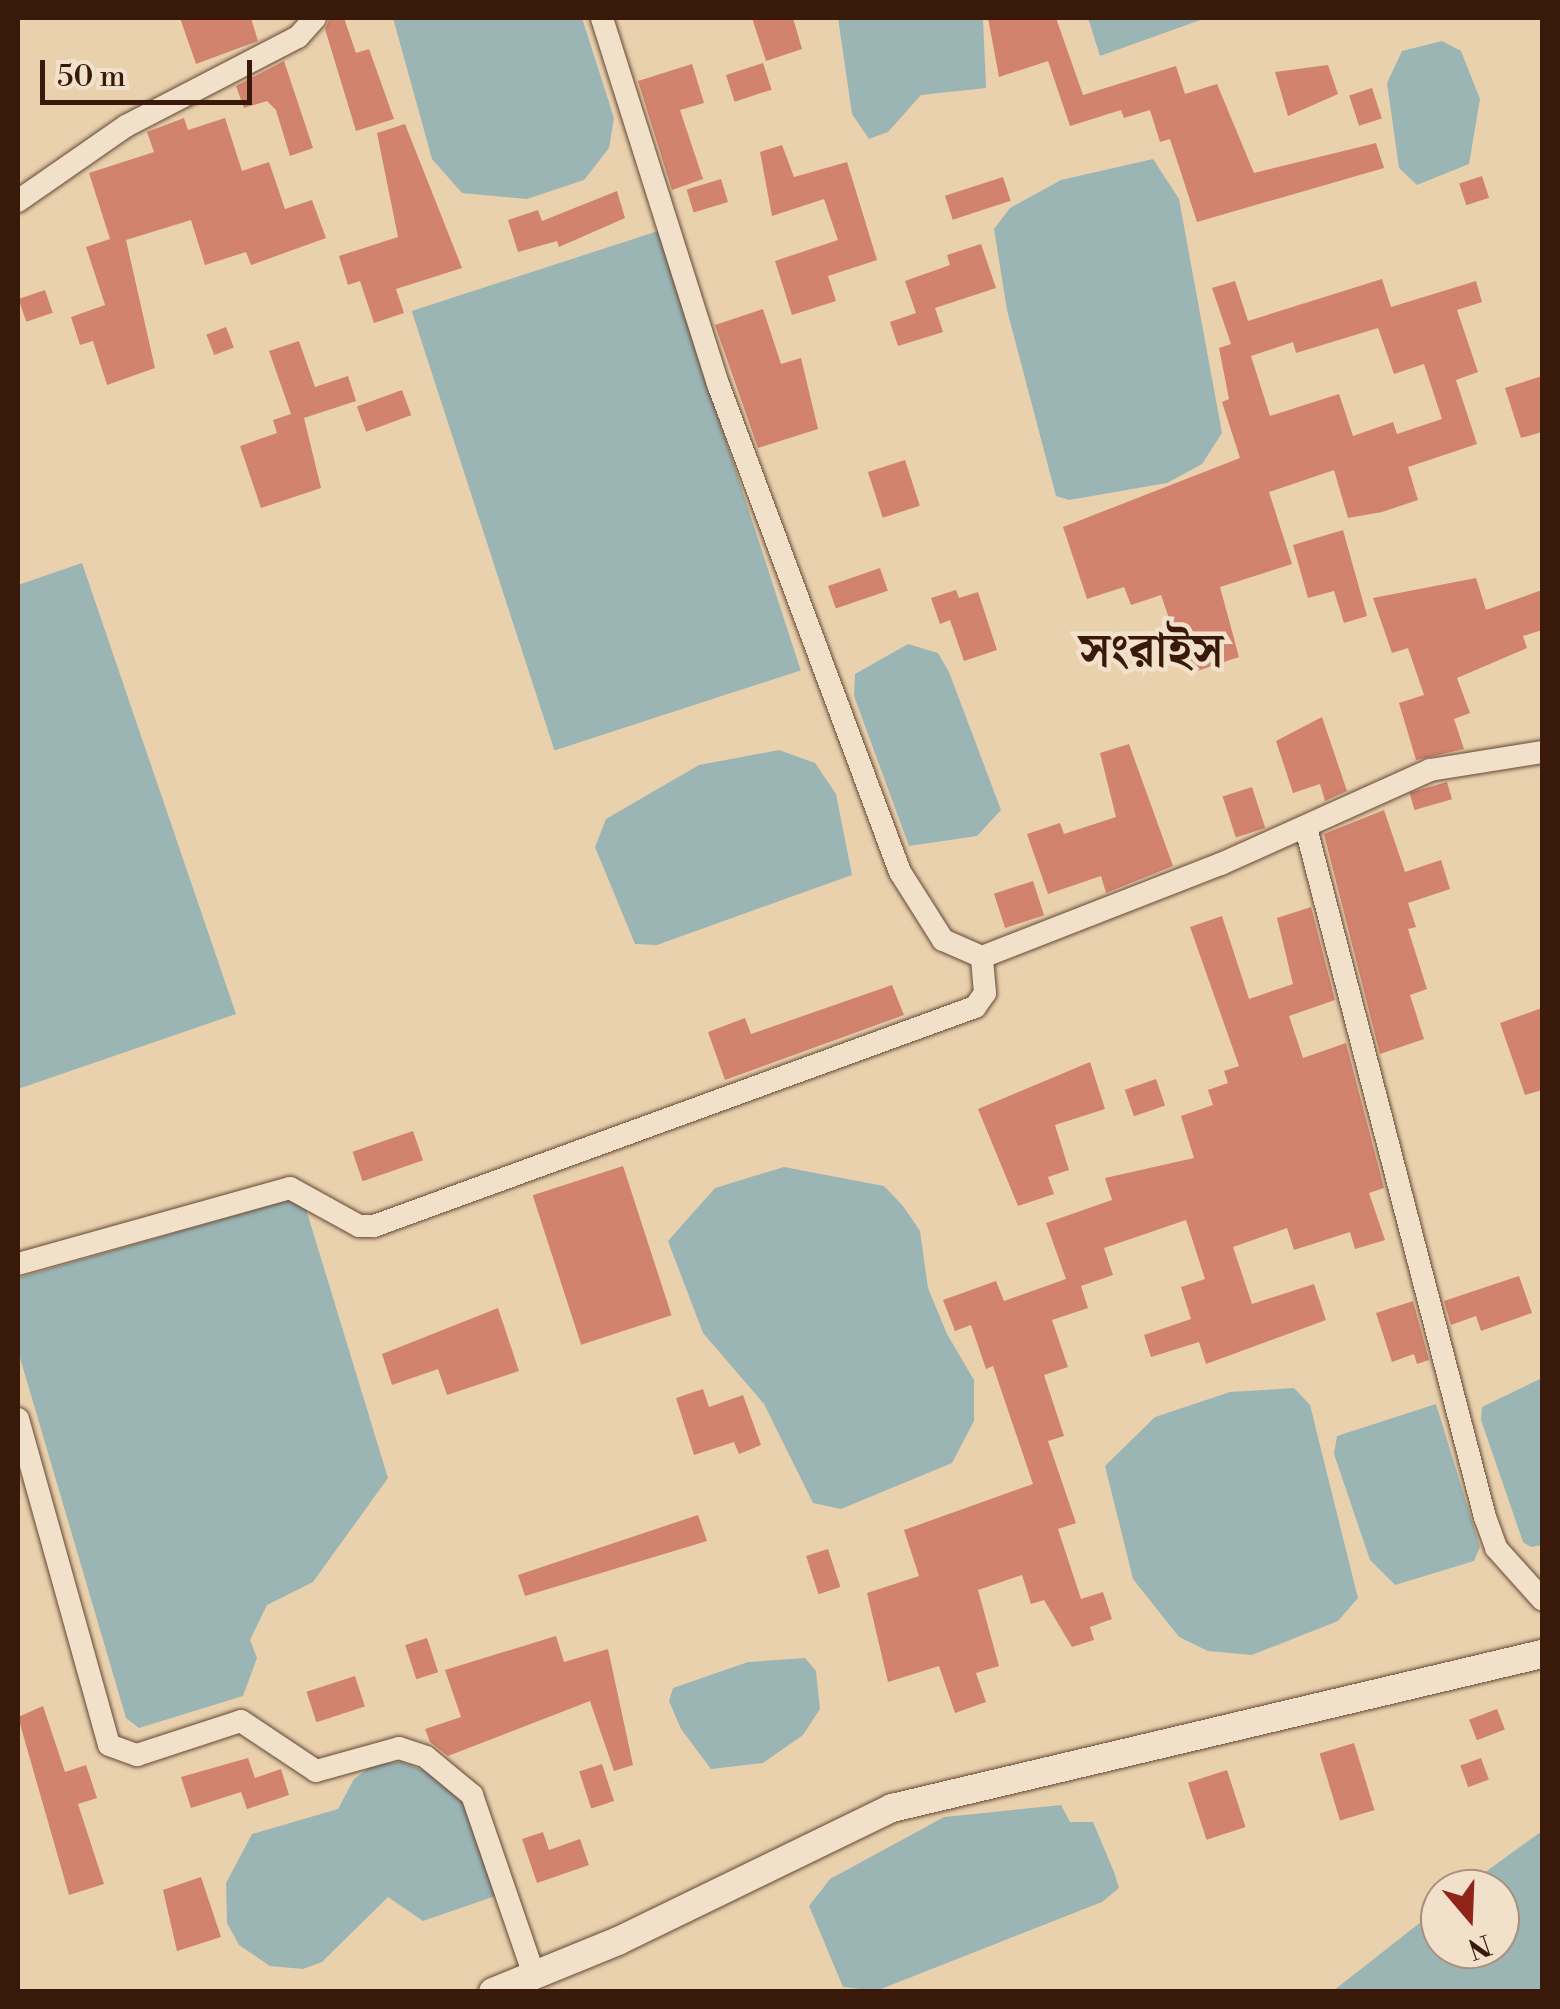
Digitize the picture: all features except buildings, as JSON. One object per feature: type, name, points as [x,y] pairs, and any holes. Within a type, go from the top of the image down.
[{"type":"street","points":[[18,201],[126,126],[298,37],[315,18]]},
{"type":"street","points":[[602,18],[718,384],[900,872],[943,940],[982,957],[1306,828],[1430,770],[1542,752]]},
{"type":"street","points":[[1306,828],[1486,1517],[1496,1548],[1542,1599]]},
{"type":"street","points":[[18,1264],[290,1188],[358,1226],[374,1226],[974,1007],[985,992],[982,957]]},
{"type":"street","points":[[18,1419],[109,1745],[138,1756],[242,1721],[316,1772],[399,1748],[426,1757],[472,1795],[534,1976]]},
{"type":"street","points":[[493,1992],[892,1808],[1542,1654]]},
{"type":"water","points":[[393,18],[582,18],[614,118],[609,148],[584,180],[527,199],[462,193],[432,159]]},
{"type":"water","points":[[838,18],[983,18],[986,88],[921,95],[888,132],[869,139],[852,114]]},
{"type":"water","points":[[1088,18],[1206,18],[1100,56]]},
{"type":"water","points":[[1442,41],[1461,51],[1480,99],[1469,164],[1417,185],[1399,168],[1387,83],[1402,51]]},
{"type":"water","points":[[1153,159],[1179,199],[1222,433],[1202,464],[1167,483],[1069,500],[1056,496],[1007,310],[994,229],[1010,208],[1061,180]]},
{"type":"water","points":[[658,231],[801,670],[554,750],[412,311]]},
{"type":"water","points":[[82,563],[236,1014],[18,1089],[18,585]]},
{"type":"water","points":[[908,644],[938,653],[949,672],[1001,810],[977,836],[909,846],[854,696],[855,674]]},
{"type":"water","points":[[779,750],[815,763],[836,794],[852,875],[657,945],[635,944],[595,847],[606,819],[699,765]]},
{"type":"water","points":[[784,1167],[884,1186],[903,1206],[920,1231],[928,1288],[947,1334],[974,1380],[974,1421],[952,1463],[841,1509],[813,1503],[764,1404],[703,1333],[668,1241],[715,1188]]},
{"type":"water","points":[[302,1196],[388,1478],[313,1582],[267,1605],[250,1640],[257,1658],[243,1696],[139,1728],[126,1718],[18,1351],[18,1278]]},
{"type":"water","points":[[1542,1378],[1542,1545],[1531,1547],[1523,1542],[1481,1420],[1482,1407]]},
{"type":"water","points":[[1294,1388],[1310,1405],[1358,1598],[1338,1621],[1252,1655],[1208,1651],[1179,1637],[1133,1579],[1105,1466],[1155,1417],[1230,1392]]},
{"type":"water","points":[[1436,1404],[1480,1547],[1474,1561],[1395,1585],[1370,1560],[1334,1454],[1337,1436]]},
{"type":"water","points":[[805,1658],[816,1671],[820,1709],[803,1735],[763,1763],[711,1769],[681,1729],[669,1701],[673,1688],[748,1662]]},
{"type":"water","points":[[402,1762],[445,1779],[471,1810],[501,1894],[423,1921],[388,1897],[322,1962],[303,1969],[270,1966],[239,1945],[227,1923],[226,1883],[252,1834],[338,1809],[354,1779],[374,1764]]},
{"type":"water","points":[[1061,1805],[1070,1822],[1093,1822],[1119,1888],[1102,1902],[876,1991],[843,1987],[809,1906],[830,1879],[944,1817]]},
{"type":"water","points":[[1542,1831],[1542,1991],[1333,1991],[1420,1923],[1420,1969],[1520,1969],[1520,1869],[1490,1869]]},
{"type":"district","name":"সংরাইস","points":[[1151,653]]}]
